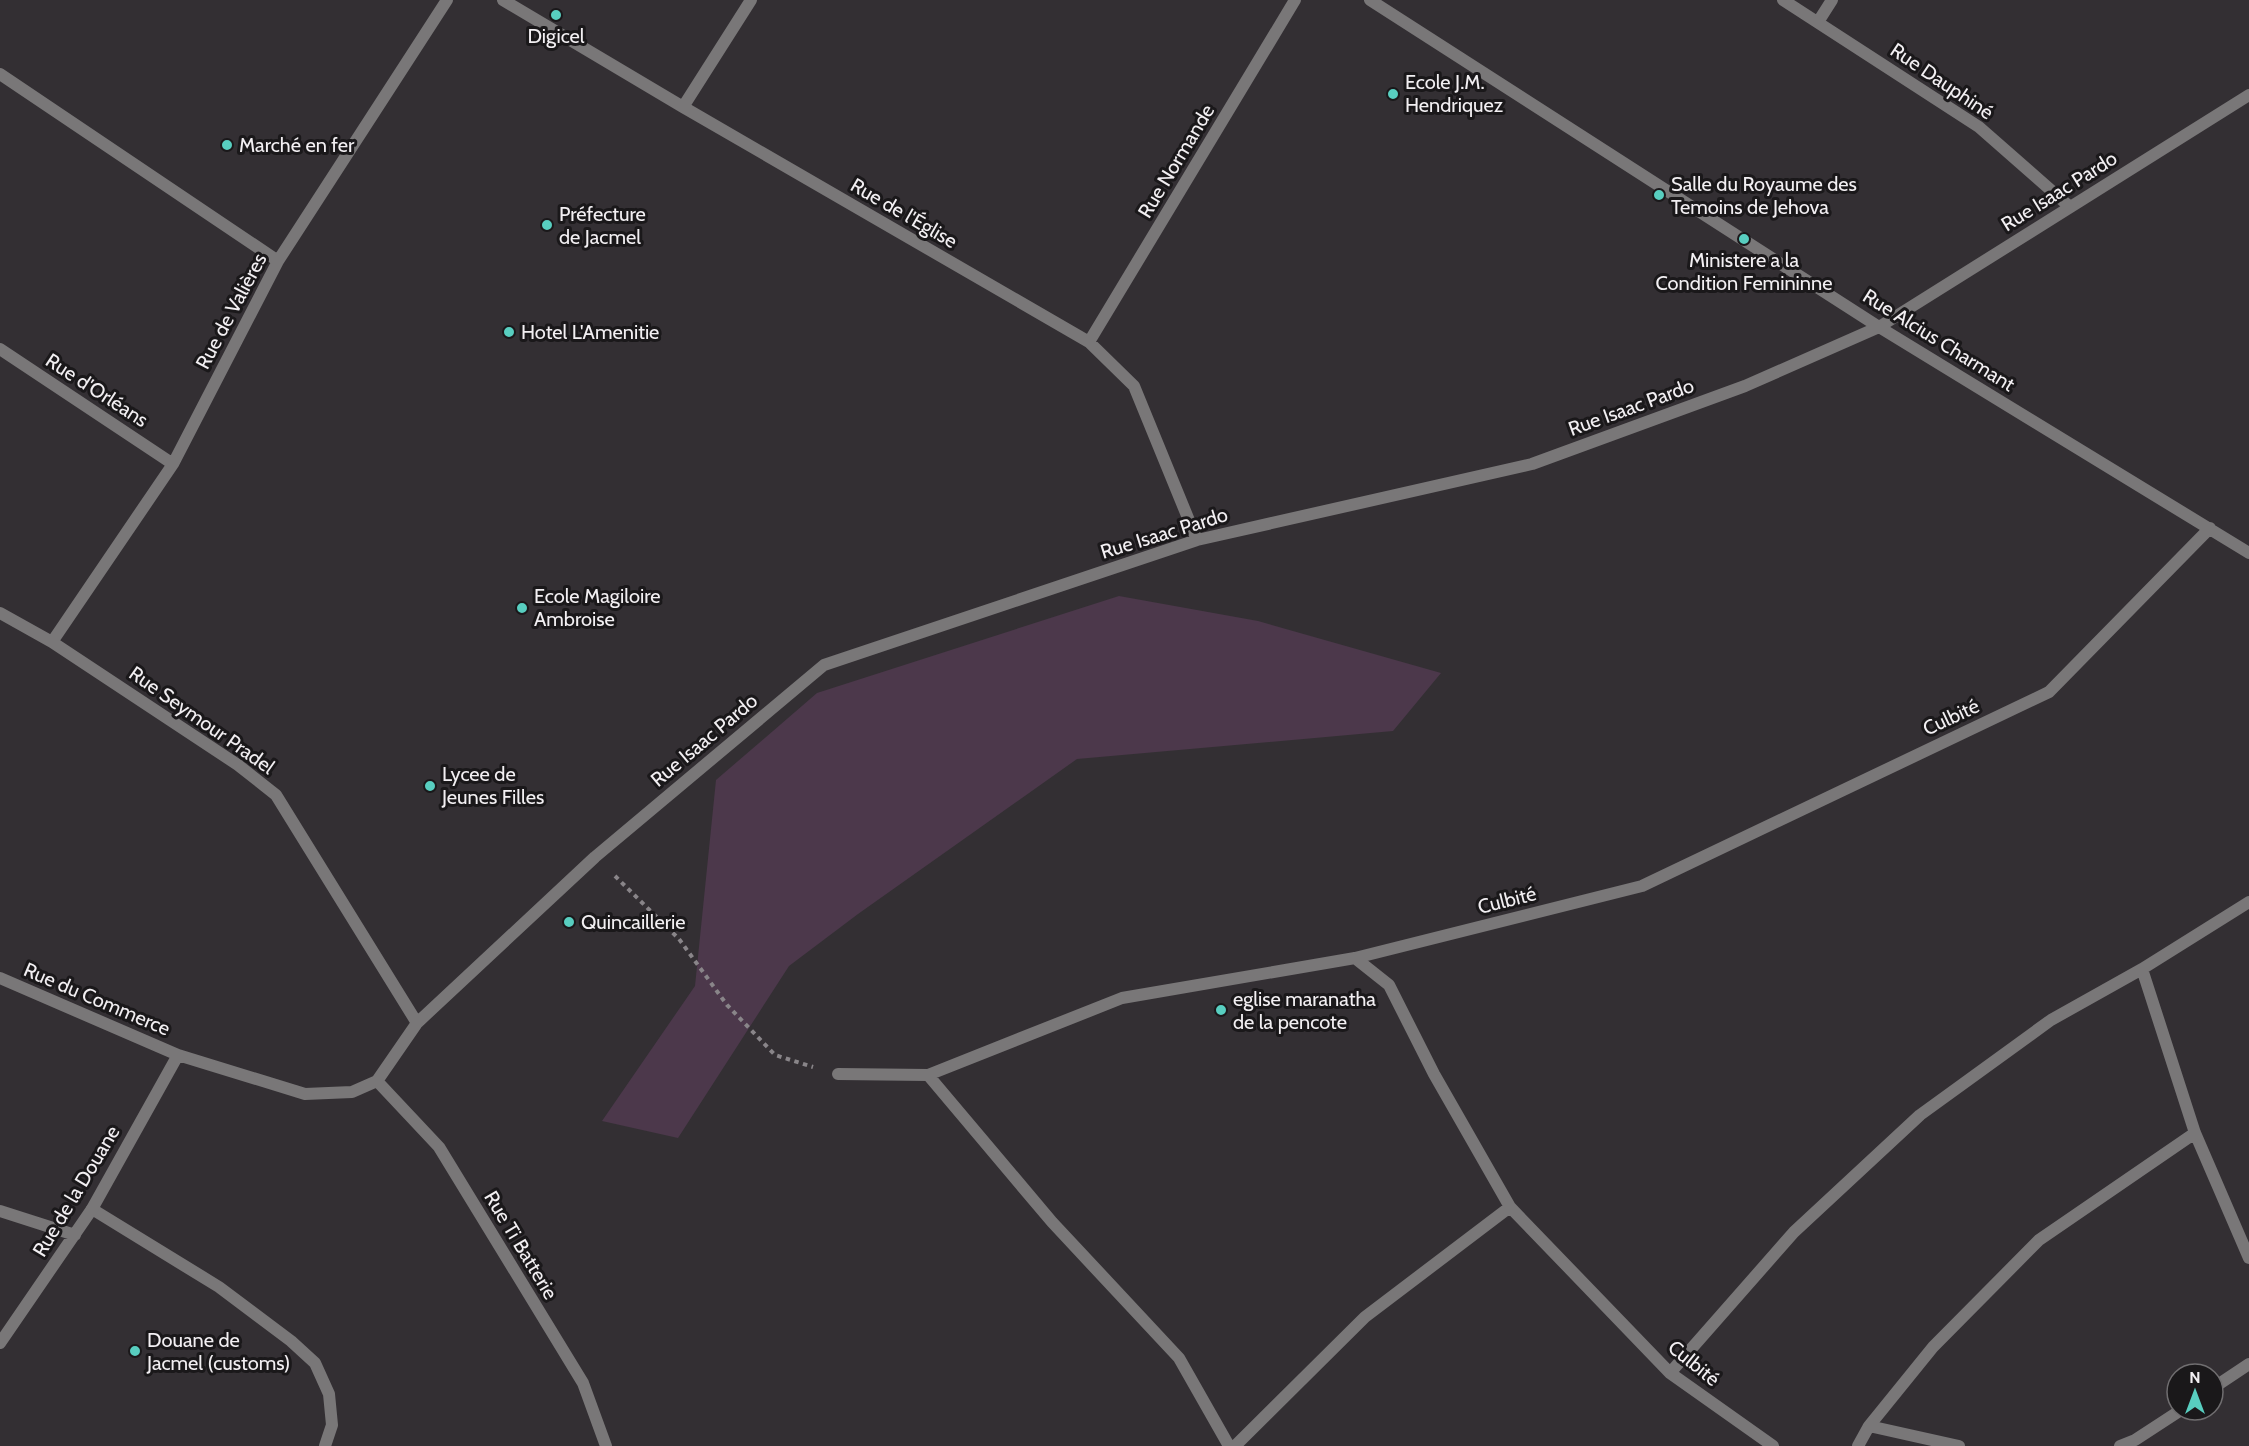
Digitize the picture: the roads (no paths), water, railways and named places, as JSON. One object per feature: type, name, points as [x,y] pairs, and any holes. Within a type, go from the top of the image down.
[{"type":"street","name":"Rue de Valières","points":[[52,642],[174,464],[278,261],[447,0]]},
{"type":"street","name":"Rue de l'Église","points":[[503,0],[682,107],[1089,342],[1134,386],[1197,540]]},
{"type":"street","points":[[682,107],[751,0]]},
{"type":"street","name":"Rue Normande","points":[[1089,342],[1295,0]]},
{"type":"street","name":"Rue Alcius Charmant","points":[[1370,0],[1879,327],[2249,554]]},
{"type":"street","name":"Rue Dauphiné","points":[[1783,0],[1979,127],[2070,207]]},
{"type":"street","points":[[1818,22],[1832,0]]},
{"type":"street","points":[[0,74],[278,261]]},
{"type":"street","name":"Rue Isaac Pardo","points":[[376,1081],[417,1023],[595,857],[824,665],[1197,540],[1532,464],[1745,386],[1879,327],[2249,95]]},
{"type":"street","name":"Rue d'Orléans","points":[[0,349],[174,464]]},
{"type":"street","name":"Culbité","points":[[1354,958],[1642,886],[2049,692],[2210,528]]},
{"type":"street","name":"Rue Seymour Pradel","points":[[0,613],[52,642],[238,765],[276,795],[417,1023]]},
{"type":"street","points":[[1670,1373],[1794,1232],[1920,1115],[2051,1020],[2142,969],[2249,902]]},
{"type":"street","points":[[838,1074],[928,1075],[1122,998],[1354,958]]},
{"type":"street","name":"Culbité","points":[[1354,958],[1389,985],[1434,1074],[1510,1207],[1670,1373],[1773,1446]]},
{"type":"street","points":[[2142,969],[2195,1133],[2249,1258]]},
{"type":"street","name":"Rue du Commerce","points":[[0,978],[178,1055]]},
{"type":"street","points":[[178,1055],[305,1094],[352,1092],[376,1081]]},
{"type":"street","name":"Rue de la Douane","points":[[0,1343],[92,1209],[178,1055]]},
{"type":"street","points":[[928,1075],[1052,1222],[1179,1358],[1230,1446]]},
{"type":"street","name":"Rue Ti Batterie","points":[[376,1081],[439,1147],[583,1383],[606,1446]]},
{"type":"street","points":[[1857,1446],[1869,1426],[1933,1347],[2039,1240],[2195,1133]]},
{"type":"street","points":[[1235,1446],[1365,1317],[1510,1207]]},
{"type":"street","points":[[92,1209],[219,1287],[291,1341],[315,1363],[329,1394],[332,1425],[325,1446]]},
{"type":"street","points":[[0,1211],[75,1235]]},
{"type":"street","points":[[2225,1380],[2249,1364]]},
{"type":"street","points":[[2120,1446],[2135,1440],[2165,1420]]},
{"type":"street","points":[[1869,1426],[1959,1446]]},
{"type":"place","name":"Digicel","points":[[556,15]]},
{"type":"place","name":"Ecole J.M. Hendriquez","points":[[1393,94]]},
{"type":"place","name":"Marché en fer","points":[[227,145]]},
{"type":"place","name":"Salle du Royaume des Temoins de Jehova","points":[[1659,195]]},
{"type":"place","name":"Préfecture de Jacmel","points":[[547,225]]},
{"type":"place","name":"Ministere a la Condition Femininne","points":[[1744,239]]},
{"type":"place","name":"Hotel L'Amenitie","points":[[509,332]]},
{"type":"place","name":"Ecole Magiloire Ambroise","points":[[522,608]]},
{"type":"place","name":"Lycee de Jeunes Filles","points":[[430,786]]},
{"type":"place","name":"Quincaillerie","points":[[569,922]]},
{"type":"place","name":"eglise maranatha de la pencote","points":[[1221,1010]]},
{"type":"place","name":"Douane de Jacmel (customs)","points":[[135,1351]]}]
